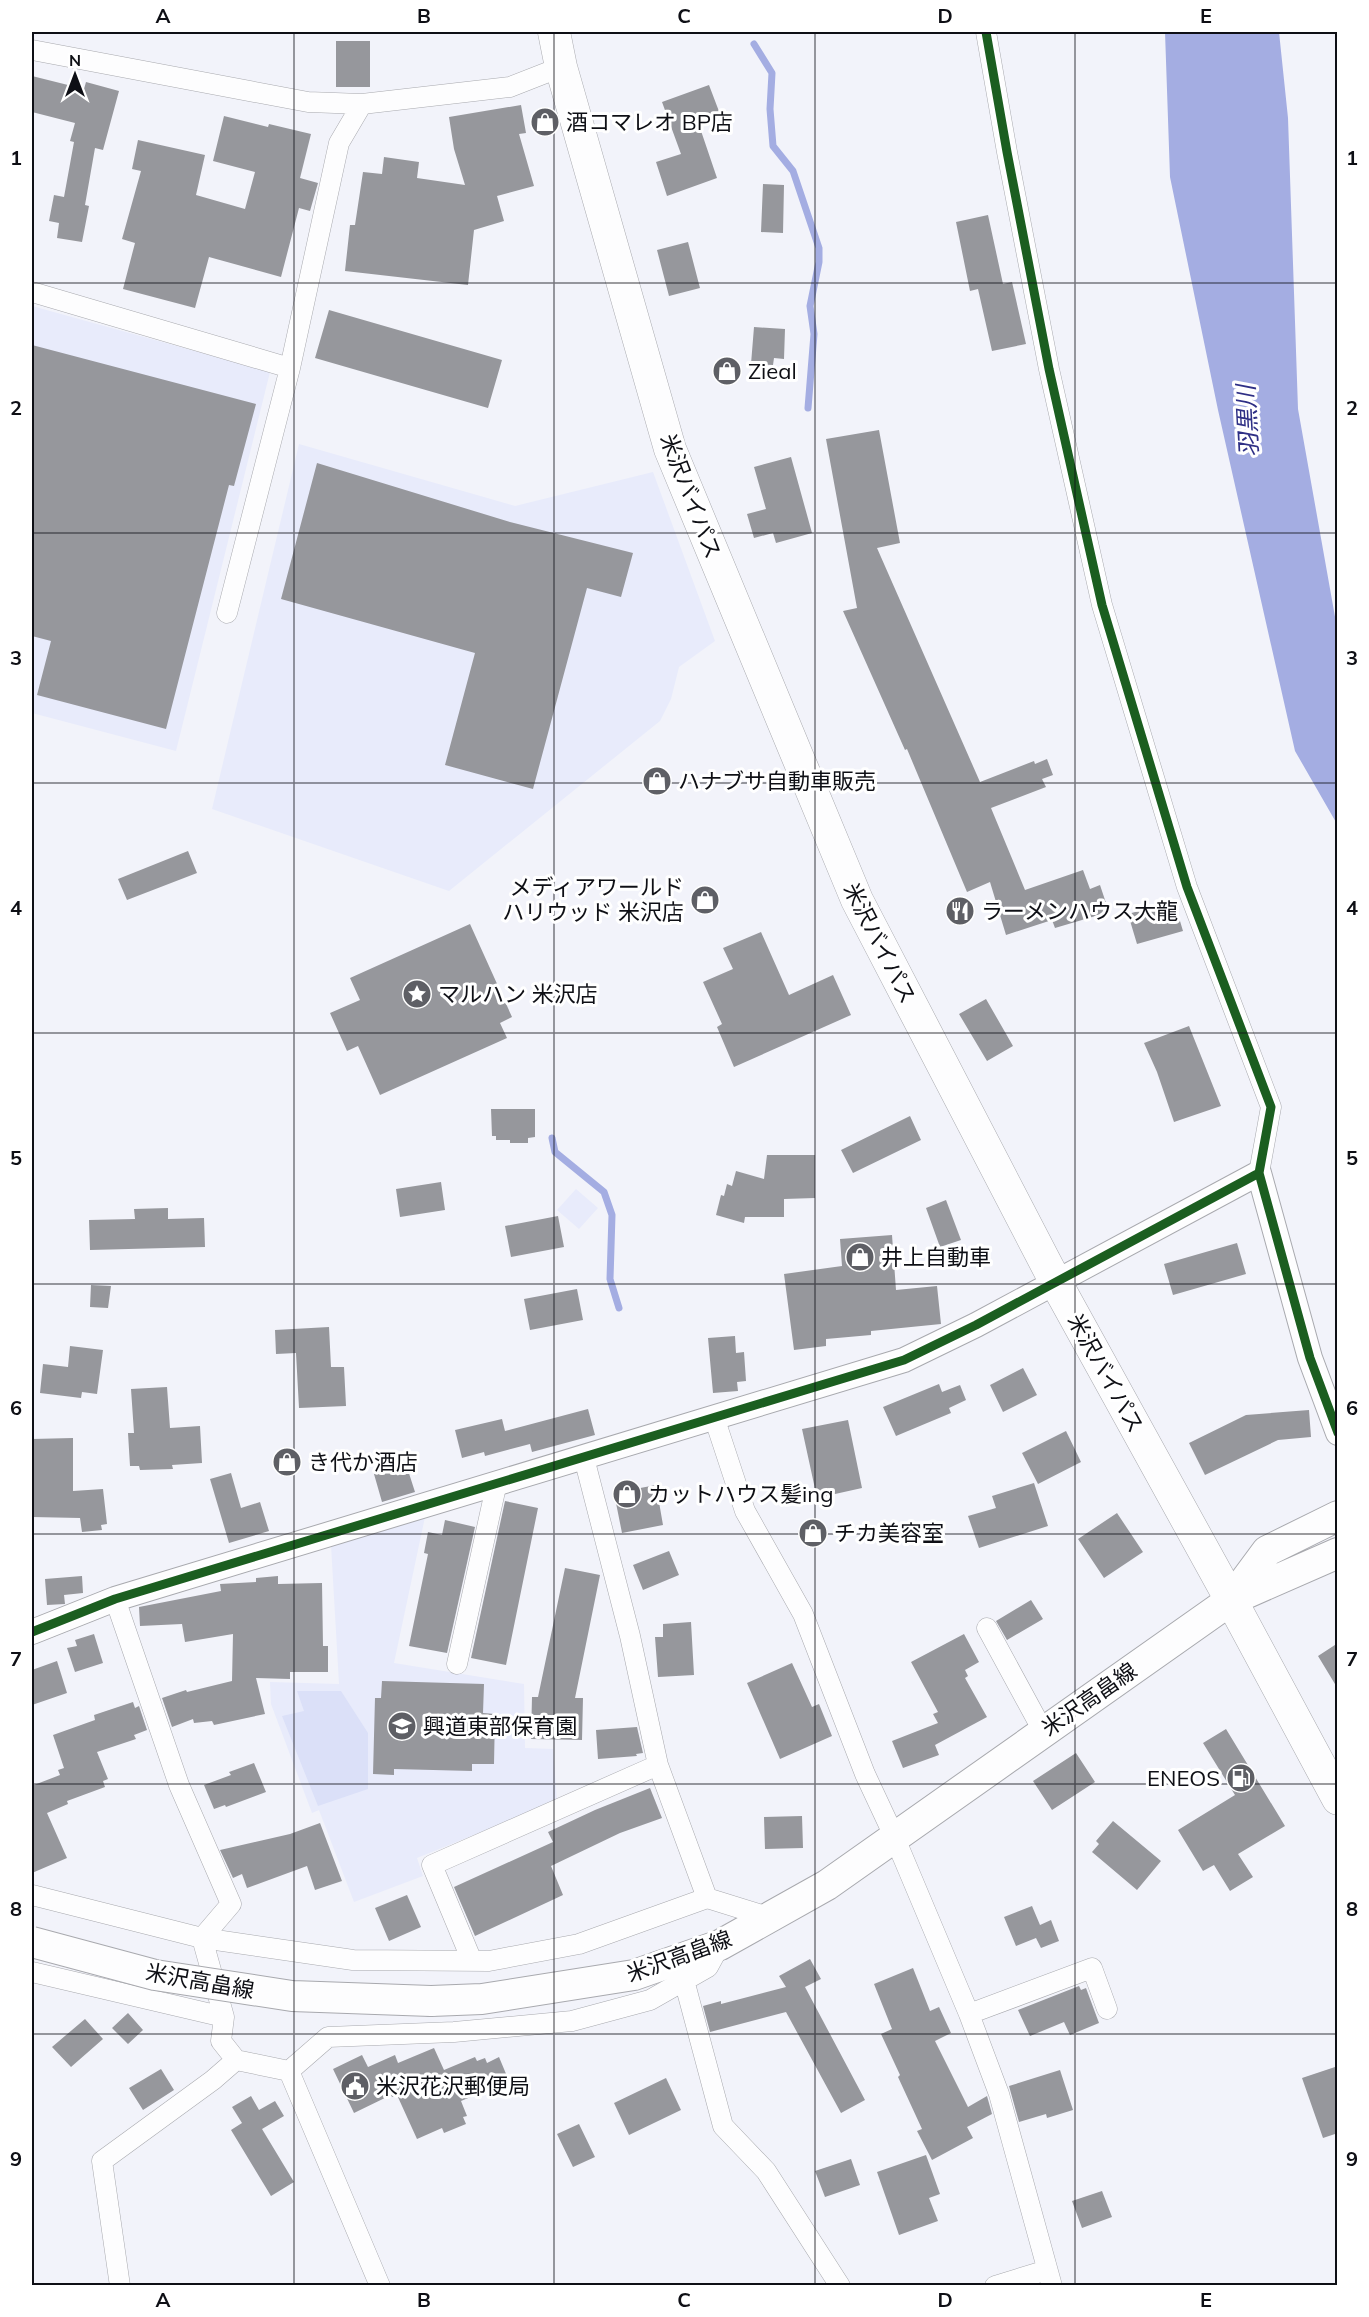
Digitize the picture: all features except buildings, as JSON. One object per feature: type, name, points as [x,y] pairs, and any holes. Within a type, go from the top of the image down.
[{"type":"highway","name":"米沢バイパス","points":[[554,32],[561,67],[675,460],[857,900],[1055,1281],[1338,1799]]},
{"type":"main road","name":"米沢高畠線","points":[[1231,1600],[1267,1551],[1338,1516]]},
{"type":"main road","name":"米沢高畠線","points":[[32,1942],[155,1975],[292,1996],[430,2001],[482,1999],[634,1975],[720,1945],[827,1885],[1231,1600],[1338,1553]]},
{"type":"street","points":[[986,32],[1049,369],[1102,605],[1187,887],[1271,1107],[1259,1173],[1310,1358],[1338,1433]]},
{"type":"street","points":[[32,50],[308,102],[362,104],[510,87],[561,67]]},
{"type":"street","points":[[227,613],[290,368],[339,143],[362,104]]},
{"type":"street","points":[[32,292],[290,368]]},
{"type":"street","points":[[32,1632],[115,1599],[904,1360],[976,1325],[1259,1173]]},
{"type":"street","points":[[714,1417],[745,1511],[802,1614],[866,1774],[969,2014],[999,2094],[1050,2278],[995,2286]]},
{"type":"street","points":[[584,1458],[630,1636],[658,1765],[707,1898]]},
{"type":"street","points":[[457,1664],[497,1482]]},
{"type":"street","points":[[115,1599],[179,1785],[231,1904],[202,1938]]},
{"type":"street","points":[[987,1628],[1043,1731]]},
{"type":"street","points":[[472,1961],[432,1864],[658,1765]]},
{"type":"street","points":[[32,1895],[202,1938],[353,1960],[489,1961],[579,1944],[707,1898],[768,1917]]},
{"type":"street","points":[[202,1938],[224,2017],[221,2041],[236,2060],[289,2071]]},
{"type":"street","points":[[289,2071],[328,2037],[454,2032],[572,2021],[650,2000],[708,1967],[720,1945]]},
{"type":"street","points":[[969,2014],[1092,1968],[1107,2009]]},
{"type":"street","points":[[32,1972],[224,2017]]},
{"type":"street","points":[[684,1980],[723,2126],[766,2171],[840,2286]]},
{"type":"street","points":[[120,2286],[102,2161],[213,2080],[236,2060]]},
{"type":"street","points":[[289,2071],[380,2286]]},
{"type":"shaded area","points":[[32,306],[270,372],[176,751],[32,713]]},
{"type":"shaded area","points":[[299,444],[515,506],[653,472],[715,641],[679,667],[671,699],[660,721],[449,891],[212,809]]},
{"type":"shaded area","points":[[576,1189],[598,1208],[579,1229],[557,1210]]},
{"type":"shaded area","name":"興道東部保育園","points":[[425,1517],[394,1663],[524,1684],[525,1748],[553,1749],[557,1801],[417,1858],[423,1876],[354,1902],[319,1810],[312,1813],[271,1704],[270,1682],[339,1684],[331,1545]]},
{"type":"shaded area","points":[[297,1691],[341,1691],[368,1733],[368,1789],[318,1806],[282,1716],[304,1711]]},
{"type":"water","name":"羽黒川","points":[[1165,32],[1279,32],[1288,118],[1298,409],[1337,628],[1337,824],[1295,751],[1218,410],[1170,177]]},
{"type":"waterway","points":[[754,44],[772,73],[770,109],[773,146],[793,171],[819,248],[819,262],[810,306],[814,334],[808,408]]},
{"type":"waterway","points":[[552,1138],[555,1152],[604,1192],[612,1215],[610,1279],[619,1308]]},
{"type":"cycle path","points":[[986,32],[1049,369],[1102,605],[1187,887],[1271,1107],[1259,1173],[1310,1358],[1338,1433]]},
{"type":"cycle path","points":[[32,1632],[115,1599],[904,1360],[976,1325],[1259,1173]]},
{"type":"place","name":"酒コマレオ BP店","points":[[545,122]]},
{"type":"place","name":"Zieal","points":[[727,371]]},
{"type":"place","name":"ハナブサ自動車販売","points":[[657,781]]},
{"type":"place","name":"メディアワールド ハリウッド 米沢店","points":[[705,900]]},
{"type":"place","name":"ラーメンハウス大龍","points":[[960,911]]},
{"type":"place","name":"マルハン 米沢店","points":[[417,994]]},
{"type":"place","name":"井上自動車","points":[[860,1257]]},
{"type":"place","name":"き代か酒店","points":[[287,1462]]},
{"type":"place","name":"カットハウス髪ing","points":[[627,1494]]},
{"type":"place","name":"チカ美容室","points":[[813,1533]]},
{"type":"place","name":"興道東部保育園","points":[[402,1726]]},
{"type":"place","name":"ENEOS","points":[[1241,1778]]},
{"type":"place","name":"米沢花沢郵便局","points":[[355,2086]]}]
